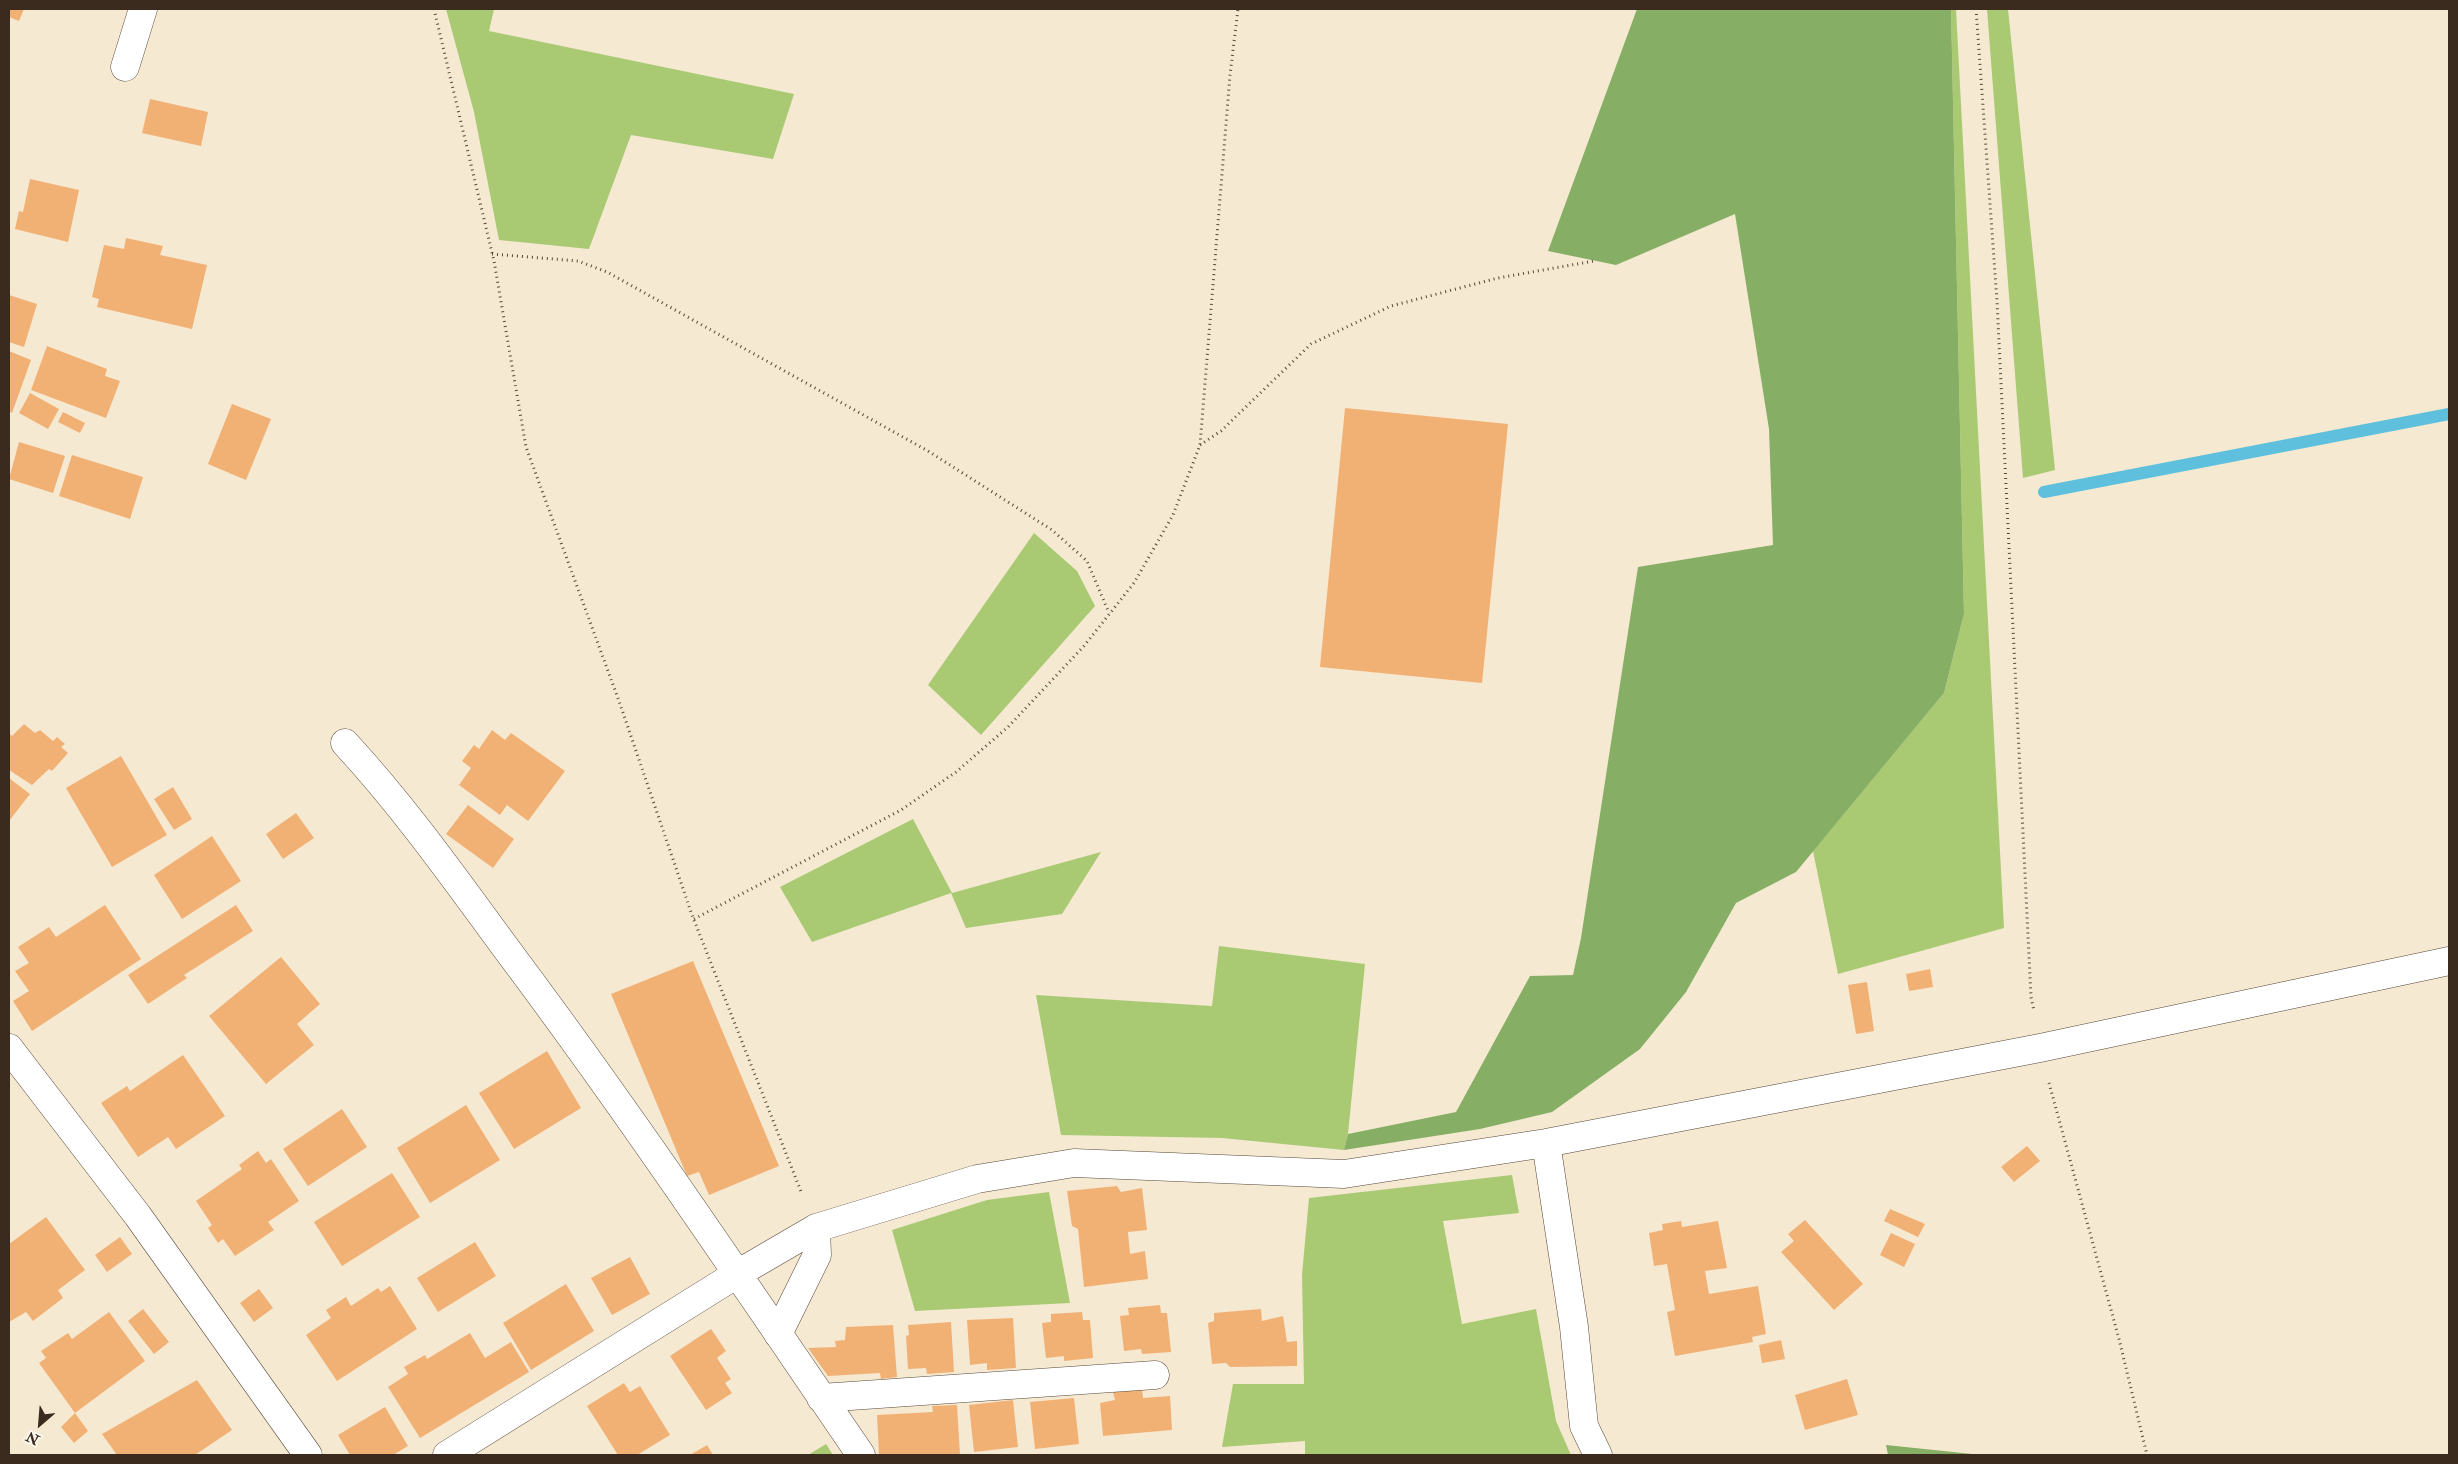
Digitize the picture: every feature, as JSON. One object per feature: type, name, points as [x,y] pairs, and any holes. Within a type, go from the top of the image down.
[{"type":"street","points":[[125,67],[143,9]]},
{"type":"street","points":[[345,743],[380,781],[416,827],[568,1031],[861,1455]]},
{"type":"street","points":[[447,1455],[737,1274],[816,1228],[977,1179],[1074,1163],[1344,1174],[1546,1143],[2040,1048],[2449,961]]},
{"type":"street","points":[[9,1048],[138,1216],[308,1455]]},
{"type":"street","points":[[1546,1143],[1574,1327],[1584,1426],[1598,1455]]},
{"type":"street","points":[[778,1334],[818,1255],[816,1228]]},
{"type":"street","points":[[821,1398],[1155,1375]]},
{"type":"path","points":[[434,9],[492,254],[526,447],[618,700],[694,920],[816,1228]]},
{"type":"path","points":[[694,920],[901,810],[956,772],[1008,727],[1084,646],[1134,582],[1173,515],[1200,445],[1229,85],[1238,9]]},
{"type":"path","points":[[1976,9],[2000,361],[2031,997],[2040,1048],[2119,1339],[2147,1455]]},
{"type":"path","points":[[492,254],[578,261],[606,272],[928,452],[1052,530],[1087,561],[1109,613]]},
{"type":"path","points":[[1200,445],[1221,431],[1311,344],[1391,306],[1498,278],[1594,261]]},
{"type":"green space","points":[[446,9],[494,9],[489,31],[794,94],[773,159],[631,135],[589,249],[499,240],[474,112]]},
{"type":"green space","points":[[1637,9],[1951,9],[1964,614],[1944,693],[1796,872],[1736,903],[1686,992],[1640,1049],[1552,1112],[1480,1129],[1344,1150],[1348,1134],[1456,1112],[1530,976],[1573,975],[1581,938],[1638,567],[1773,545],[1769,429],[1735,214],[1616,265],[1548,251]]},
{"type":"green space","points":[[1951,9],[1956,9],[2004,928],[1838,974],[1813,851],[1944,693],[1964,614]]},
{"type":"green space","points":[[1987,9],[2008,9],[2055,470],[2023,478]]},
{"type":"green space","points":[[1034,533],[1077,571],[1095,606],[981,735],[928,685]]},
{"type":"green space","points":[[913,819],[952,893],[1101,852],[1062,914],[966,928],[951,893],[812,942],[780,887]]},
{"type":"green space","points":[[1219,946],[1365,964],[1348,1134],[1344,1150],[1222,1138],[1061,1135],[1036,995],[1212,1006]]},
{"type":"green space","points":[[1512,1175],[1519,1213],[1443,1221],[1462,1324],[1536,1309],[1556,1421],[1571,1455],[1305,1455],[1305,1441],[1222,1447],[1233,1384],[1304,1384],[1302,1275],[1309,1198]]},
{"type":"green space","points":[[1049,1192],[1070,1303],[915,1311],[892,1230],[987,1200]]},
{"type":"green space","points":[[826,1444],[833,1455],[808,1455]]},
{"type":"green space","points":[[1886,1445],[1982,1455],[1888,1455]]},
{"type":"building","points":[[9,9],[24,9],[19,21],[9,17]]},
{"type":"building","points":[[150,99],[208,112],[201,146],[142,133]]},
{"type":"building","points":[[30,179],[79,190],[68,242],[15,229],[19,211],[23,212]]},
{"type":"building","points":[[126,238],[163,246],[160,255],[207,265],[192,329],[97,307],[99,299],[92,297],[104,245],[124,249]]},
{"type":"building","points":[[9,295],[37,304],[24,347],[9,342]]},
{"type":"building","points":[[47,346],[107,369],[105,376],[120,381],[106,418],[31,390]]},
{"type":"building","points":[[9,351],[31,360],[12,413],[9,411]]},
{"type":"building","points":[[30,393],[59,409],[48,429],[19,413]]},
{"type":"building","points":[[232,404],[271,419],[246,480],[208,464]]},
{"type":"building","points":[[1345,408],[1508,424],[1482,683],[1320,667]]},
{"type":"building","points":[[63,412],[85,423],[80,433],[58,422]]},
{"type":"building","points":[[19,442],[65,456],[53,493],[9,479]]},
{"type":"building","points":[[72,455],[143,477],[130,519],[59,496]]},
{"type":"building","points":[[24,724],[35,733],[40,730],[53,741],[57,737],[65,744],[61,747],[68,753],[52,771],[49,769],[32,785],[9,770],[9,733],[12,736]]},
{"type":"building","points":[[492,730],[505,740],[511,733],[565,771],[528,821],[507,805],[500,815],[459,785],[471,768],[462,761],[474,745],[479,749]]},
{"type":"building","points":[[121,756],[167,835],[112,867],[66,788]]},
{"type":"building","points":[[9,778],[30,794],[9,821]]},
{"type":"building","points":[[173,787],[192,819],[174,830],[154,799]]},
{"type":"building","points":[[468,805],[514,839],[493,868],[446,834]]},
{"type":"building","points":[[296,813],[314,838],[283,859],[266,834]]},
{"type":"building","points":[[212,836],[241,881],[182,919],[154,875]]},
{"type":"building","points":[[105,905],[141,959],[32,1031],[13,1001],[29,991],[15,971],[29,963],[18,947],[49,927],[56,937]]},
{"type":"building","points":[[236,905],[253,931],[184,975],[187,978],[148,1004],[128,975]]},
{"type":"building","points":[[281,957],[320,1004],[297,1024],[314,1045],[266,1084],[209,1016]]},
{"type":"building","points":[[693,961],[779,1166],[709,1195],[699,1172],[687,1176],[611,994]]},
{"type":"building","points":[[1930,969],[1933,987],[1909,991],[1906,974]]},
{"type":"building","points":[[1867,982],[1874,1031],[1856,1034],[1848,985]]},
{"type":"building","points":[[547,1051],[581,1108],[514,1149],[479,1093]]},
{"type":"building","points":[[183,1055],[225,1116],[176,1149],[168,1137],[138,1157],[101,1103],[127,1086],[130,1091]]},
{"type":"building","points":[[466,1105],[500,1160],[430,1203],[397,1148]]},
{"type":"building","points":[[342,1109],[367,1147],[308,1186],[283,1149]]},
{"type":"building","points":[[2027,1146],[2040,1161],[2014,1182],[2001,1167]]},
{"type":"building","points":[[258,1151],[266,1163],[271,1159],[299,1201],[268,1222],[274,1230],[235,1256],[223,1239],[218,1243],[208,1228],[212,1225],[196,1201],[242,1169],[239,1165]]},
{"type":"building","points":[[392,1173],[420,1217],[342,1266],[314,1222]]},
{"type":"building","points":[[1117,1186],[1121,1192],[1142,1188],[1147,1230],[1128,1232],[1130,1254],[1145,1251],[1148,1279],[1084,1287],[1078,1229],[1072,1226],[1067,1191]]},
{"type":"building","points":[[1890,1209],[1925,1224],[1918,1237],[1884,1221]]},
{"type":"building","points":[[46,1217],[85,1270],[58,1290],[63,1298],[33,1321],[26,1312],[9,1322],[9,1244]]},
{"type":"building","points":[[1805,1220],[1863,1284],[1834,1310],[1781,1252],[1794,1241],[1788,1234]]},
{"type":"building","points":[[1681,1221],[1682,1227],[1718,1221],[1727,1268],[1705,1271],[1709,1294],[1758,1286],[1766,1334],[1752,1337],[1753,1342],[1675,1356],[1667,1312],[1675,1310],[1667,1264],[1654,1266],[1649,1233],[1663,1230],[1662,1224]]},
{"type":"building","points":[[1891,1233],[1915,1244],[1904,1267],[1880,1255]]},
{"type":"building","points":[[120,1237],[132,1254],[107,1272],[95,1255]]},
{"type":"building","points":[[475,1242],[496,1276],[438,1312],[417,1278]]},
{"type":"building","points":[[630,1257],[650,1294],[612,1315],[591,1278]]},
{"type":"building","points":[[566,1284],[594,1331],[531,1370],[503,1323]]},
{"type":"building","points":[[390,1286],[417,1329],[337,1381],[306,1335],[331,1318],[326,1310],[346,1297],[351,1306],[378,1288],[381,1292]]},
{"type":"building","points":[[259,1289],[273,1308],[254,1322],[240,1303]]},
{"type":"building","points":[[1160,1305],[1161,1313],[1167,1313],[1171,1352],[1142,1354],[1141,1349],[1124,1351],[1120,1316],[1129,1315],[1128,1308]]},
{"type":"building","points":[[143,1309],[169,1342],[154,1354],[128,1321]]},
{"type":"building","points":[[1261,1309],[1262,1321],[1283,1316],[1287,1342],[1297,1341],[1297,1366],[1230,1367],[1226,1363],[1212,1364],[1208,1323],[1214,1321],[1214,1313]]},
{"type":"building","points":[[109,1312],[145,1361],[75,1413],[39,1363],[46,1358],[41,1351],[68,1333],[72,1339]]},
{"type":"building","points":[[1082,1312],[1083,1320],[1090,1320],[1093,1358],[1064,1361],[1064,1356],[1046,1358],[1042,1323],[1051,1322],[1051,1314]]},
{"type":"building","points":[[1013,1318],[1016,1368],[987,1370],[987,1363],[970,1365],[967,1320]]},
{"type":"building","points":[[951,1322],[954,1372],[927,1374],[926,1368],[908,1369],[906,1336],[909,1335],[908,1325]]},
{"type":"building","points":[[893,1325],[897,1377],[881,1379],[880,1373],[828,1376],[808,1348],[836,1347],[835,1341],[845,1340],[846,1327]]},
{"type":"building","points":[[711,1329],[726,1351],[717,1358],[731,1379],[725,1383],[732,1393],[706,1410],[670,1356]]},
{"type":"building","points":[[470,1333],[485,1358],[511,1342],[529,1372],[420,1438],[388,1387],[408,1374],[404,1367],[425,1355],[427,1359]]},
{"type":"building","points":[[1781,1340],[1785,1359],[1762,1363],[1759,1345]]},
{"type":"building","points":[[1847,1379],[1858,1415],[1805,1430],[1795,1395]]},
{"type":"building","points":[[197,1380],[232,1430],[195,1455],[117,1455],[102,1434]]},
{"type":"building","points":[[624,1383],[630,1392],[640,1386],[670,1435],[637,1455],[618,1455],[587,1406]]},
{"type":"building","points":[[1142,1389],[1143,1398],[1170,1396],[1172,1430],[1103,1436],[1100,1403],[1115,1400],[1113,1392]]},
{"type":"building","points":[[1074,1398],[1079,1444],[1035,1449],[1030,1402]]},
{"type":"building","points":[[1013,1400],[1018,1447],[974,1452],[969,1405]]},
{"type":"building","points":[[957,1405],[960,1455],[879,1455],[877,1415],[933,1412],[932,1406]]},
{"type":"building","points":[[385,1407],[408,1446],[393,1455],[350,1455],[338,1435]]},
{"type":"building","points":[[75,1413],[88,1431],[74,1443],[61,1427]]},
{"type":"building","points":[[707,1445],[713,1455],[690,1455]]},
{"type":"waterway","points":[[2044,492],[2449,414]]}]
